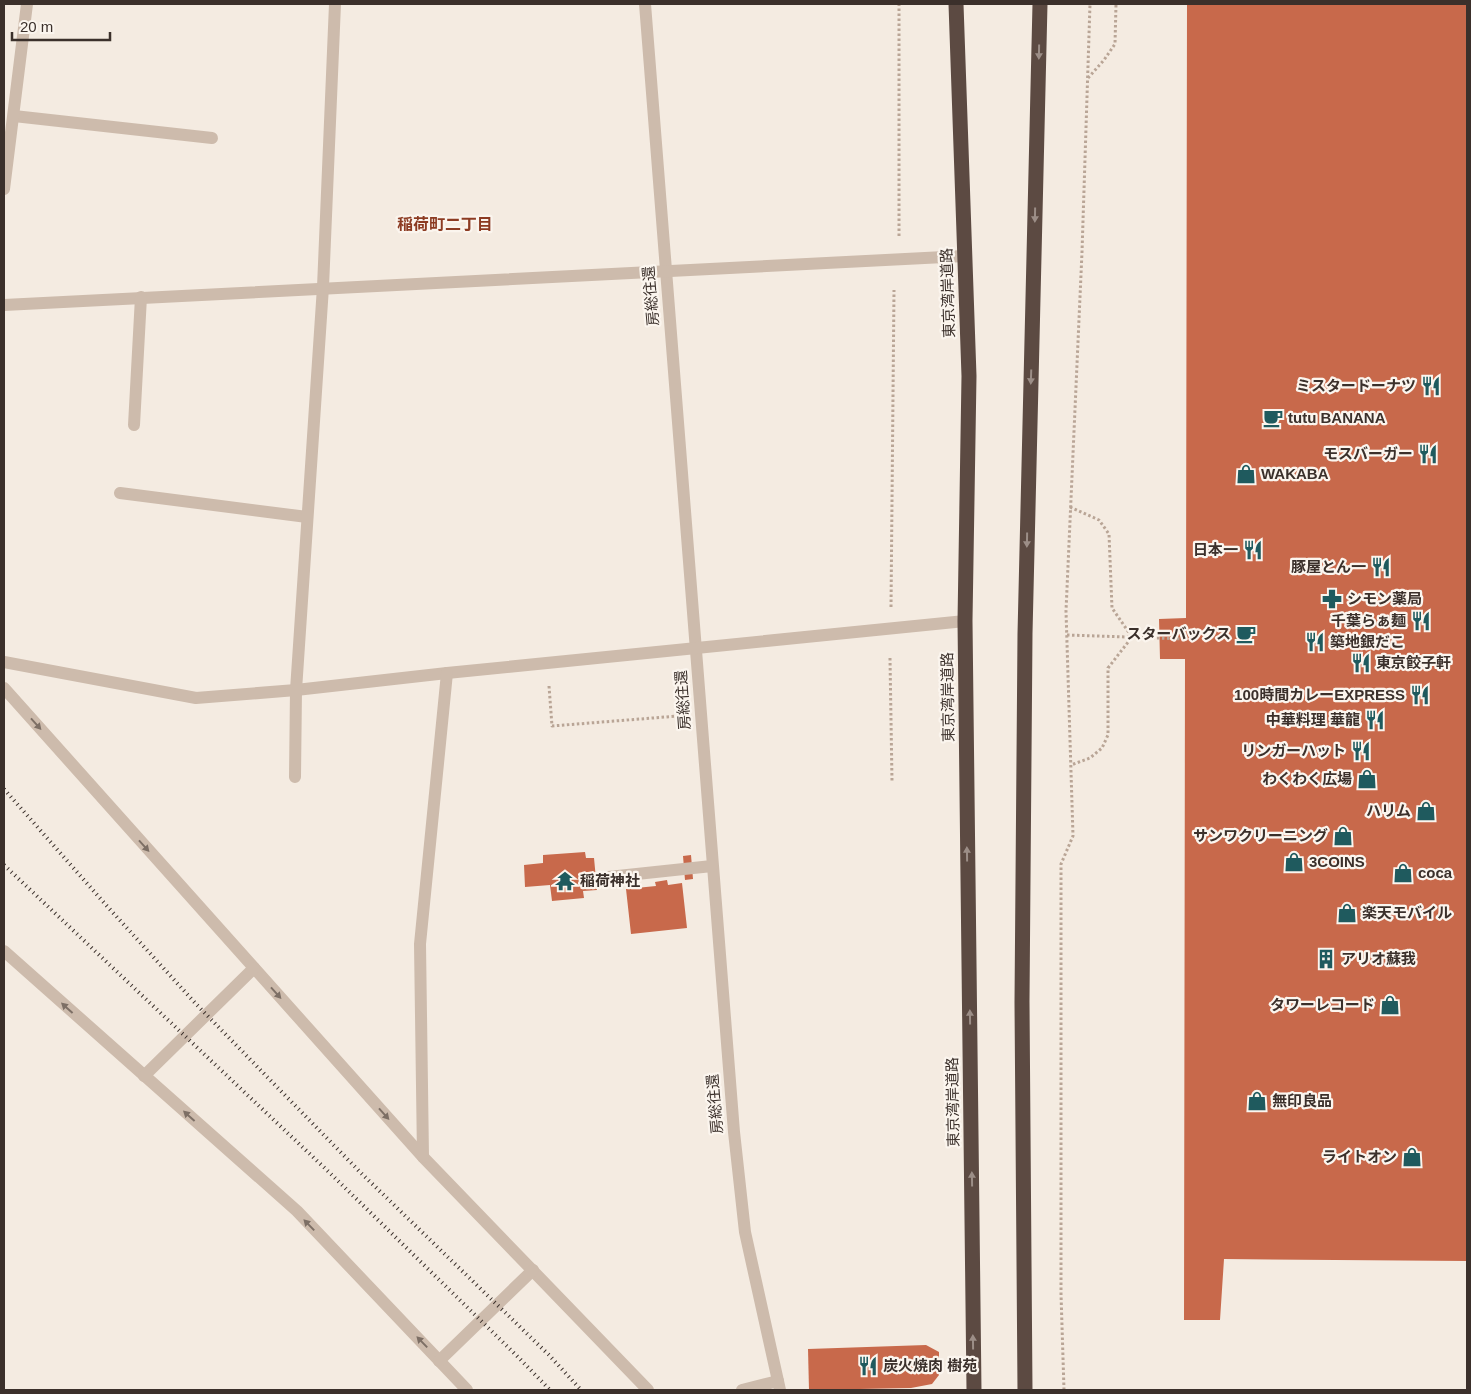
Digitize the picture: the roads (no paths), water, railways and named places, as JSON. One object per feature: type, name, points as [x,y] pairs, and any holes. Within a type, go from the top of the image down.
[{"type":"highway","name":"東京湾岸道路","points":[[956,4],[969,376],[965,621],[974,1390]]},
{"type":"highway","points":[[1025,1390],[1022,1011],[1025,634],[1040,4]]},
{"type":"street","points":[[4,189],[27,4]]},
{"type":"street","points":[[295,777],[296,690],[323,288],[335,4]]},
{"type":"street","name":"房総往還","points":[[645,4],[734,1132],[744,1232],[779,1386]]},
{"type":"street","points":[[14,116],[212,138]]},
{"type":"street","points":[[4,304],[964,256]]},
{"type":"street","points":[[134,425],[141,297]]},
{"type":"street","points":[[120,492],[307,517]]},
{"type":"street","points":[[4,662],[196,698],[296,690],[965,621]]},
{"type":"street","points":[[423,1157],[420,944],[447,673]]},
{"type":"street","points":[[4,688],[423,1157],[648,1390]]},
{"type":"street","points":[[599,878],[712,866]]},
{"type":"street","points":[[4,951],[297,1211],[439,1361],[460,1388]]},
{"type":"street","points":[[144,1076],[254,968]]},
{"type":"street","points":[[439,1361],[532,1270]]},
{"type":"street","points":[[742,1390],[779,1386]]},
{"type":"railway","points":[[4,789],[197,1005],[360,1172],[549,1355],[581,1390]]},
{"type":"railway","points":[[4,865],[331,1174],[550,1390]]},
{"type":"place","name":"ミスタードーナツ","points":[[1431,386]]},
{"type":"place","name":"tutu BANANA","points":[[1273,418]]},
{"type":"place","name":"モスバーガー","points":[[1428,454]]},
{"type":"place","name":"WAKABA","points":[[1246,474]]},
{"type":"place","name":"日本一","points":[[1253,550]]},
{"type":"place","name":"豚屋とん一","points":[[1381,567]]},
{"type":"place","name":"シモン薬局","points":[[1332,599]]},
{"type":"place","name":"千葉らぁ麺","points":[[1421,621]]},
{"type":"place","name":"スターバックス","points":[[1246,634]]},
{"type":"place","name":"築地銀だこ","points":[[1315,642]]},
{"type":"place","name":"東京餃子軒","points":[[1361,663]]},
{"type":"place","name":"100時間カレーEXPRESS","points":[[1420,695]]},
{"type":"place","name":"中華料理 華龍","points":[[1375,720]]},
{"type":"place","name":"リンガーハット","points":[[1361,751]]},
{"type":"place","name":"わくわく広場","points":[[1367,779]]},
{"type":"place","name":"ハリム","points":[[1426,811]]},
{"type":"place","name":"サンワクリーニング","points":[[1343,836]]},
{"type":"place","name":"3COINS","points":[[1294,862]]},
{"type":"place","name":"coca","points":[[1403,873]]},
{"type":"place","name":"稲荷神社","points":[[565,881]]},
{"type":"place","name":"楽天モバイル","points":[[1347,913]]},
{"type":"place","name":"アリオ蘇我","points":[[1326,959]]},
{"type":"place","name":"タワーレコード","points":[[1390,1005]]},
{"type":"place","name":"無印良品","points":[[1257,1101]]},
{"type":"place","name":"ライトオン","points":[[1412,1157]]},
{"type":"place","name":"炭火焼肉 樹苑","points":[[868,1366]]},
{"type":"district","name":"稲荷町二丁目","points":[[445,224]]}]
